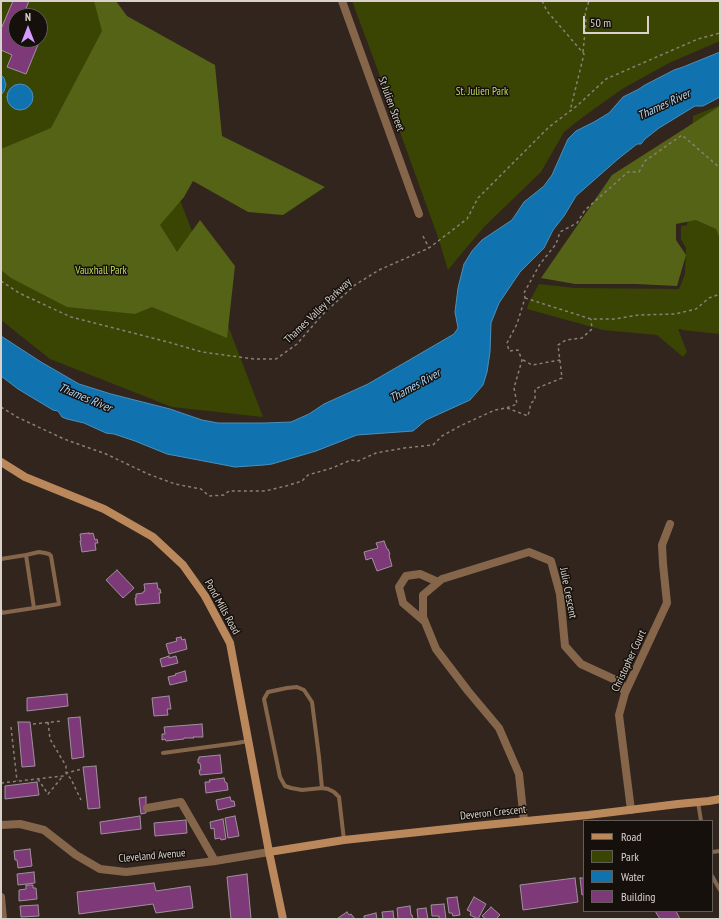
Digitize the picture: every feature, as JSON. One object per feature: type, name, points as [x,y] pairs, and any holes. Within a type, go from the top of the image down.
[{"type":"main road","name":"Pond Mills Road","points":[[1,462],[25,477],[104,509],[153,537],[183,565],[206,596],[230,643],[283,919]]},
{"type":"main road","name":"Deveron Crescent","points":[[269,852],[344,840],[631,810],[720,799]]},
{"type":"street","name":"St Julien Street","points":[[342,1],[419,214]]},
{"type":"street","name":"Christopher Court","points":[[631,810],[619,716],[625,693],[667,603],[662,545],[670,524]]},
{"type":"street","name":"Julie Crescent","points":[[524,821],[519,774],[499,728],[436,649],[423,617],[423,595],[442,579],[529,552],[551,561],[560,594],[566,646],[581,664],[620,682],[625,693]]},
{"type":"street","name":"Julie Crescent","points":[[424,621],[403,603],[399,586],[406,576],[420,574],[438,582]]},
{"type":"street","points":[[147,808],[181,802],[215,861]]},
{"type":"street","name":"Cleveland Avenue","points":[[1,825],[20,824],[44,830],[76,855],[100,869],[126,872],[215,861],[269,852]]},
{"type":"street","points":[[1,897],[3,919]]},
{"type":"lane","points":[[1,558],[39,552],[49,554],[51,556],[59,604],[1,613],[1,611]]},
{"type":"lane","points":[[26,555],[34,608]]},
{"type":"lane","points":[[322,788],[312,702],[304,690],[297,687],[268,692],[264,699],[280,777],[285,786],[291,788],[302,790],[322,788],[334,792],[339,797],[344,840]]},
{"type":"lane","points":[[163,752],[249,741]]},
{"type":"lane","points":[[698,802],[701,820]]},
{"type":"lane","points":[[713,878],[720,890]]},
{"type":"path","points":[[542,1],[548,11],[583,53]]},
{"type":"path","points":[[569,112],[583,53],[586,22],[585,13],[589,1]]},
{"type":"path","name":"Thames Valley Parkway","points":[[1,281],[19,293],[71,318],[202,352],[254,359],[276,359],[297,344],[322,315],[355,285],[379,270],[428,248],[467,219],[478,198],[549,127],[578,105],[606,79],[698,39],[720,33]]},
{"type":"path","points":[[1,406],[17,417],[64,439],[106,454],[175,484],[201,489],[209,496],[224,495],[229,491],[265,491],[302,481],[308,475],[332,468],[351,460],[358,461],[376,453],[433,445],[442,436],[460,426],[494,410],[517,404],[514,388],[522,360],[518,350],[509,351],[507,343],[517,324],[525,298],[524,293],[540,264],[556,244],[560,232],[576,223],[585,210],[628,172],[639,172],[645,161],[682,135],[720,168]]},
{"type":"path","points":[[423,236],[428,248]]},
{"type":"path","points":[[525,298],[591,319],[615,319],[639,315],[675,314],[696,309],[709,298],[720,294]]},
{"type":"path","points":[[506,408],[528,416],[531,403],[535,400],[535,390],[562,378],[558,345],[566,340],[582,338],[592,329],[591,319]]},
{"type":"path","points":[[522,360],[532,364],[560,360]]},
{"type":"path","points":[[33,724],[62,721]]},
{"type":"path","points":[[38,779],[48,794],[66,773],[66,766],[50,739],[48,722]]},
{"type":"path","points":[[11,727],[17,781]]},
{"type":"path","points":[[66,773],[82,770]]},
{"type":"path","points":[[66,773],[71,779],[81,800]]},
{"type":"path","points":[[1,783],[64,776]]},
{"type":"green space","name":"Vauxhall Park","points":[[1,1],[104,1],[263,417],[172,407],[50,359],[1,320]]},
{"type":"green space","points":[[94,1],[116,1],[127,16],[215,65],[222,136],[325,187],[283,215],[248,212],[193,181],[184,197],[160,225],[177,252],[200,220],[235,266],[227,338],[152,307],[135,314],[67,307],[11,278],[1,270],[1,149],[51,128],[102,31]]},
{"type":"green space","name":"St. Julien Park","points":[[352,1],[720,1],[720,41],[669,63],[622,89],[564,132],[541,172],[485,226],[448,270],[439,240]]},
{"type":"green space","points":[[720,105],[720,334],[678,329],[687,352],[683,357],[657,335],[603,330],[527,309],[529,302],[539,284],[575,288],[679,289],[685,274],[686,248],[681,239],[681,226],[687,225],[693,116]]},
{"type":"green space","points":[[720,106],[720,238],[716,229],[696,220],[676,224],[676,240],[686,255],[677,286],[575,284],[541,278],[612,175]]},
{"type":"water","name":"Thames River","points":[[720,52],[720,97],[703,106],[695,106],[659,128],[641,144],[637,144],[618,159],[576,196],[564,216],[553,230],[544,248],[520,272],[499,303],[491,323],[490,352],[487,372],[483,385],[470,400],[426,420],[413,431],[357,435],[316,451],[272,464],[235,467],[167,454],[135,441],[106,433],[84,423],[67,419],[62,417],[58,411],[53,410],[18,389],[1,376],[1,336],[79,384],[170,409],[202,420],[218,423],[291,422],[309,414],[324,404],[368,384],[454,334],[458,328],[455,312],[458,288],[464,264],[472,251],[482,240],[512,220],[524,202],[544,186],[552,175],[568,139],[576,131],[609,113],[623,97],[674,70]]},
{"type":"water","points":[[1,75],[4,78],[6,85],[1,95]]},
{"type":"water","points":[[20,84],[29,88],[33,97],[29,106],[20,110],[11,106],[7,97],[11,88]]},
{"type":"building","points":[[13,1],[29,1],[26,8],[10,8]]},
{"type":"building","points":[[8,13],[8,48],[37,48],[26,74],[7,67],[12,55],[1,50],[1,29]]},
{"type":"building","points":[[93,533],[95,540],[97,539],[98,543],[95,543],[96,550],[82,552],[80,534]]},
{"type":"building","points":[[384,541],[390,554],[392,566],[377,571],[372,558],[366,560],[364,552],[378,548],[376,543]]},
{"type":"building","points":[[117,570],[134,588],[123,598],[106,580]]},
{"type":"building","points":[[157,583],[158,589],[160,589],[161,593],[159,593],[160,603],[136,605],[136,594],[143,593],[145,591],[144,584]]},
{"type":"building","points":[[181,637],[182,640],[185,639],[187,649],[169,654],[166,644],[177,641],[176,638]]},
{"type":"building","points":[[169,656],[169,658],[176,656],[178,663],[162,667],[160,659]]},
{"type":"building","points":[[185,671],[187,681],[170,685],[168,677]]},
{"type":"building","points":[[67,694],[68,706],[27,711],[27,698]]},
{"type":"building","points":[[169,696],[171,709],[167,709],[168,715],[154,716],[152,698]]},
{"type":"building","points":[[80,717],[84,757],[72,759],[68,718]]},
{"type":"building","points":[[18,722],[30,722],[35,766],[22,767]]},
{"type":"building","points":[[202,724],[203,737],[166,741],[165,739],[162,740],[162,734],[165,734],[164,727]]},
{"type":"building","points":[[220,755],[222,773],[200,775],[200,763],[198,763],[199,757]]},
{"type":"building","points":[[96,766],[100,808],[88,809],[83,767]]},
{"type":"building","points":[[224,778],[225,782],[227,783],[228,790],[206,793],[205,782]]},
{"type":"building","points":[[37,782],[39,795],[5,799],[5,786]]},
{"type":"building","points":[[146,797],[146,813],[141,814],[139,798]]},
{"type":"building","points":[[230,797],[231,801],[234,801],[235,806],[218,810],[216,800]]},
{"type":"building","points":[[140,816],[141,829],[101,834],[100,822]]},
{"type":"building","points":[[235,816],[239,836],[228,838],[225,818]]},
{"type":"building","points":[[223,819],[226,839],[215,839],[214,828],[211,829],[210,822]]},
{"type":"building","points":[[186,820],[187,833],[155,836],[154,823]]},
{"type":"building","points":[[30,849],[32,866],[18,868],[14,851]]},
{"type":"building","points":[[34,872],[35,883],[18,885],[17,874]]},
{"type":"building","points":[[247,874],[251,919],[231,919],[227,877]]},
{"type":"building","points":[[575,878],[578,902],[523,910],[520,885]]},
{"type":"building","points":[[580,878],[583,878],[582,895]]},
{"type":"building","points":[[154,883],[156,891],[190,886],[193,908],[156,913],[153,904],[79,914],[77,892]]},
{"type":"building","points":[[26,885],[33,885],[33,888],[36,888],[37,899],[19,901],[19,890],[26,889]]},
{"type":"building","points":[[457,897],[460,915],[453,916],[452,913],[449,913],[447,898]]},
{"type":"building","points":[[474,897],[486,904],[478,919],[470,915],[471,912],[467,910]]},
{"type":"building","points":[[444,904],[446,919],[439,919],[439,916],[432,916],[431,905]]},
{"type":"building","points":[[38,905],[39,916],[21,917],[20,906]]},
{"type":"building","points":[[410,906],[413,919],[398,919],[397,908]]},
{"type":"building","points":[[491,907],[500,915],[496,919],[486,919],[482,916]]},
{"type":"building","points":[[426,908],[428,919],[418,919],[417,909]]},
{"type":"building","points":[[393,911],[394,919],[383,919],[382,912]]},
{"type":"building","points":[[347,912],[355,919],[338,918]]},
{"type":"building","points":[[656,912],[676,912],[680,919],[660,919]]},
{"type":"building","points":[[376,913],[377,919],[364,919],[364,916]]}]
